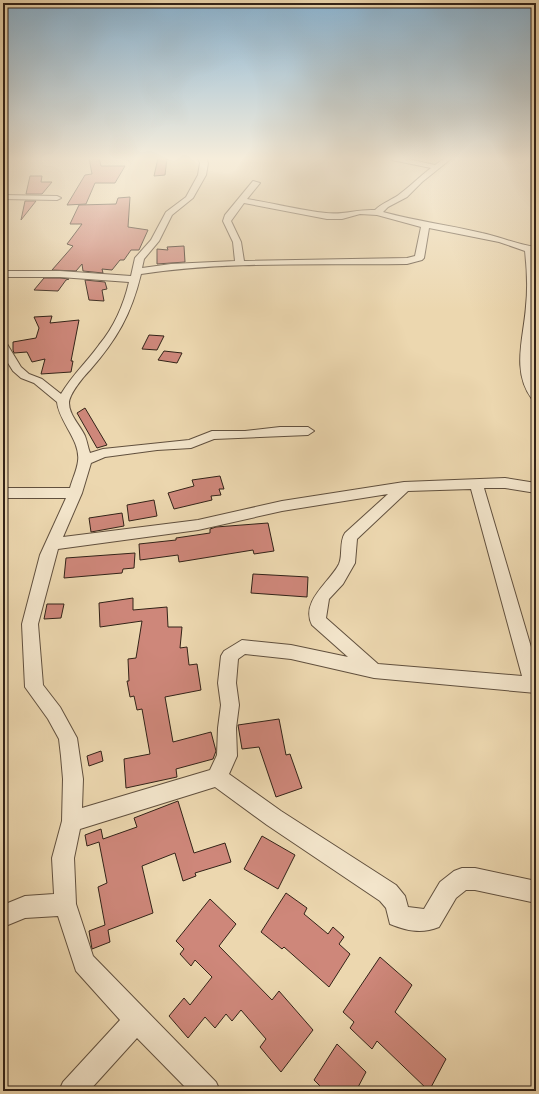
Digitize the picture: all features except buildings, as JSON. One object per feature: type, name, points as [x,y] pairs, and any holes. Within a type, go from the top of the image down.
[{"type":"street","points":[[176,209],[169,214],[155,241],[140,258],[136,275],[119,324],[103,348],[76,378],[64,402],[64,410],[79,437],[85,460],[75,493],[53,544],[30,624],[34,687],[54,712],[68,738],[73,779],[72,821],[63,858],[65,904],[84,963],[109,991],[207,1091]]},
{"type":"street","points":[[236,209],[227,221],[237,242],[240,264]]},
{"type":"street","points":[[291,209],[328,216],[342,216],[360,212],[377,213],[425,226],[458,230],[502,240],[532,249],[531,313],[526,341],[530,389],[536,396]]},
{"type":"street","points":[[377,213],[381,209]]},
{"type":"street","points":[[3,274],[136,275],[171,267],[414,260],[419,258],[425,226]]},
{"type":"street","points":[[3,346],[10,369],[38,382],[64,402]]},
{"type":"street","points":[[85,460],[103,453],[157,446],[191,444],[212,435],[252,435],[280,431],[308,431]]},
{"type":"street","points":[[72,821],[217,777],[227,756],[227,728],[230,705],[227,683],[230,656],[242,647],[291,652],[375,671],[534,685],[476,483]]},
{"type":"street","points":[[53,544],[198,525],[282,506],[404,487],[505,483],[536,488]]},
{"type":"street","points":[[375,671],[318,620],[319,607],[322,597],[337,580],[347,562],[350,537],[404,487]]},
{"type":"street","points":[[3,493],[75,493]]},
{"type":"street","points":[[217,777],[274,818],[388,893],[397,904],[398,916],[422,921],[431,919],[448,890],[462,879],[475,879],[536,892]]},
{"type":"street","points":[[3,916],[25,907],[65,904]]},
{"type":"street","points":[[72,1091],[137,1020]]}]
